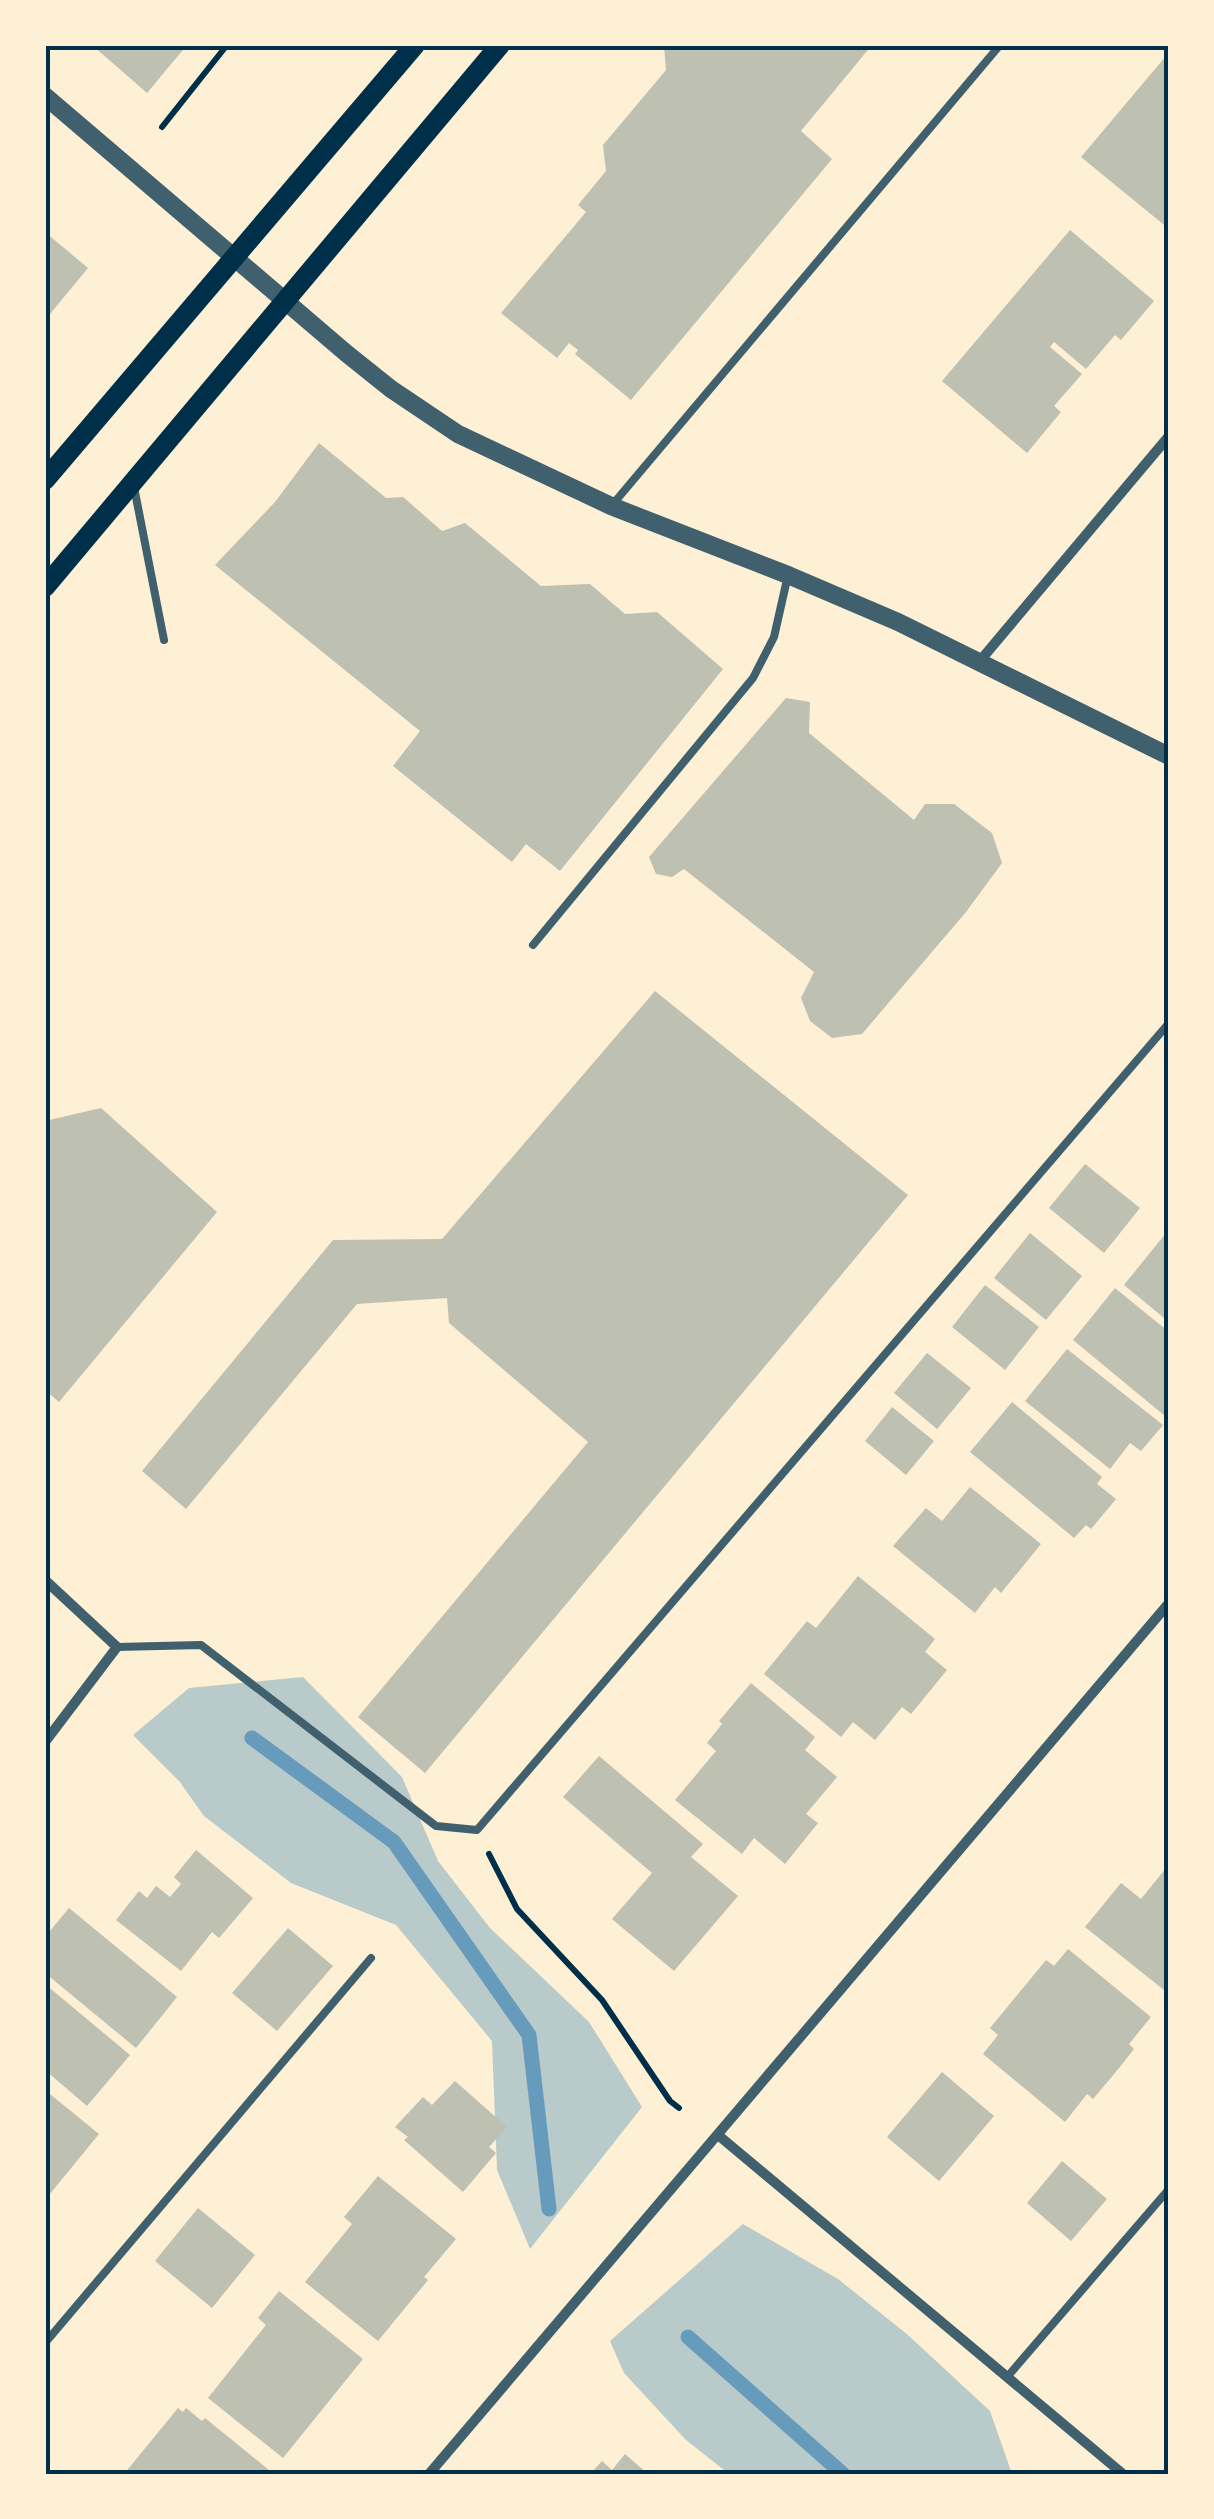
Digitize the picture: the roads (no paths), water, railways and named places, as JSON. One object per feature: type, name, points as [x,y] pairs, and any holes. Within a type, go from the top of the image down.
[{"type":"main road","points":[[45,480],[415,45]]},
{"type":"main road","points":[[45,587],[500,45]]},
{"type":"street","points":[[45,96],[391,389],[458,434],[611,506],[788,574],[898,622],[1169,756]]},
{"type":"street","points":[[979,663],[1169,436]]},
{"type":"street","points":[[45,1580],[117,1647],[45,1742]]},
{"type":"street","points":[[428,2474],[1169,1603]]},
{"type":"street","points":[[718,2135],[1123,2474]]},
{"type":"lane","points":[[611,506],[1000,45]]},
{"type":"lane","points":[[134,483],[164,640]]},
{"type":"lane","points":[[533,944],[752,678],[774,637],[788,574]]},
{"type":"lane","points":[[117,1647],[200,1645],[436,1826],[478,1830],[1169,1023]]},
{"type":"lane","points":[[45,2343],[371,1958]]},
{"type":"lane","points":[[1008,2376],[1169,2188]]},
{"type":"waterway","points":[[252,1738],[394,1842],[529,2035],[549,2209]]},
{"type":"waterway","points":[[688,2337],[843,2474]]}]
